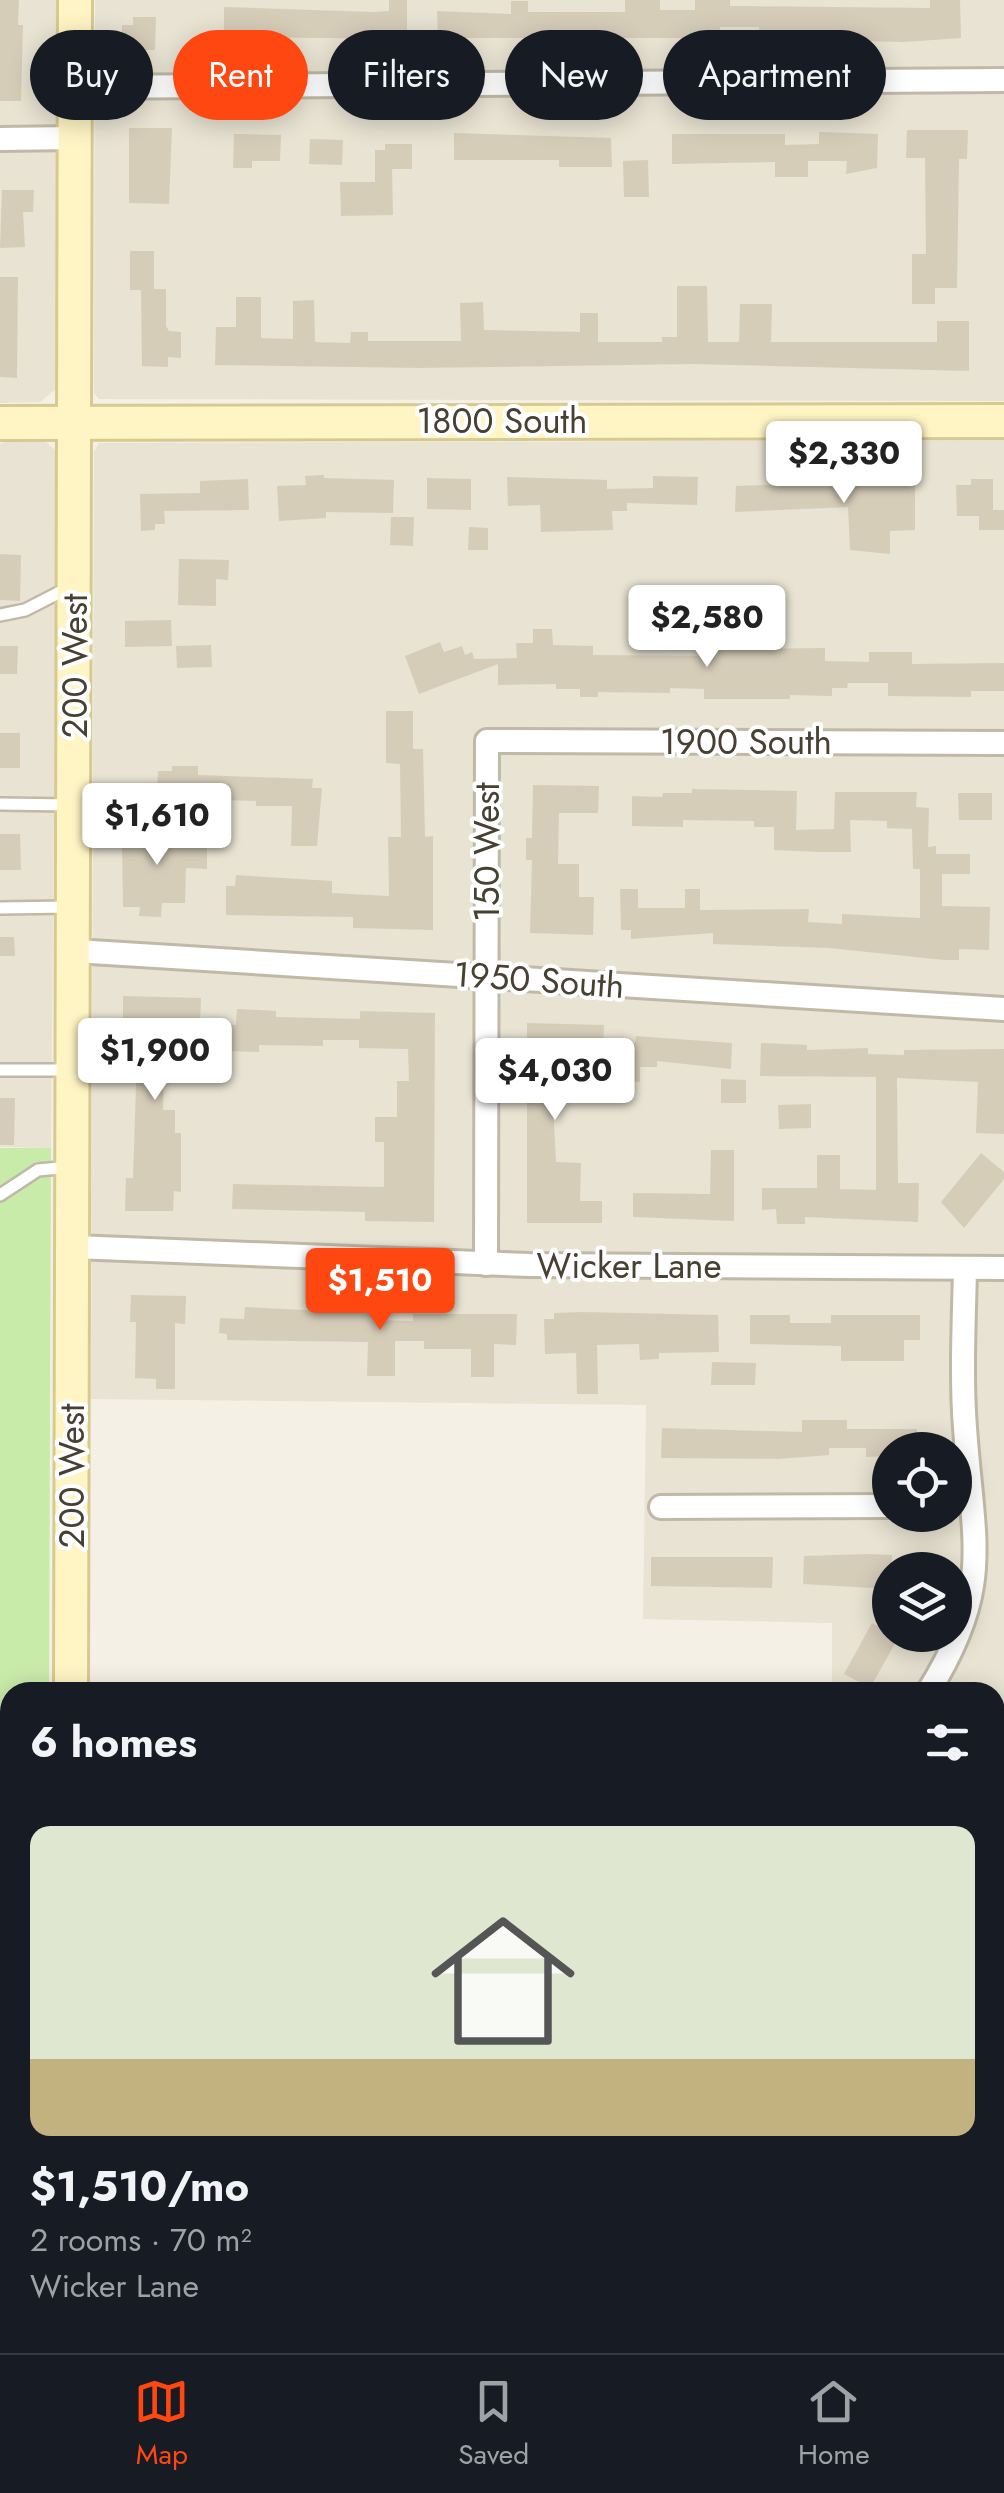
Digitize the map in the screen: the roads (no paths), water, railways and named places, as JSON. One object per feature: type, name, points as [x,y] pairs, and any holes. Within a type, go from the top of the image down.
[{"type":"street","name":"200 West","points":[[75,0],[75,30]]},
{"type":"street","points":[[153,85],[1004,80]]},
{"type":"street","name":"200 West","points":[[71,1682],[75,120]]},
{"type":"street","points":[[0,140],[75,138]]},
{"type":"street","name":"1800 South","points":[[0,423],[1004,421]]},
{"type":"street","name":"1900 South","points":[[487,741],[1004,743]]},
{"type":"street","name":"150 West","points":[[486,1264],[487,741]]},
{"type":"street","name":"1950 South","points":[[74,951],[1004,1009]]},
{"type":"street","name":"Wicker Lane","points":[[74,1247],[486,1264],[1004,1268]]},
{"type":"street","points":[[964,1432],[965,1268]]},
{"type":"street","points":[[661,1507],[872,1506]]},
{"type":"street","points":[[934,1682],[957,1642],[972,1600],[976,1545],[972,1531]]},
{"type":"lane","points":[[0,615],[25,610],[76,584]]},
{"type":"lane","points":[[0,804],[75,806]]},
{"type":"lane","points":[[0,908],[75,908]]},
{"type":"lane","points":[[0,1070],[74,1070]]},
{"type":"lane","points":[[0,1196],[38,1170],[74,1166]]}]
